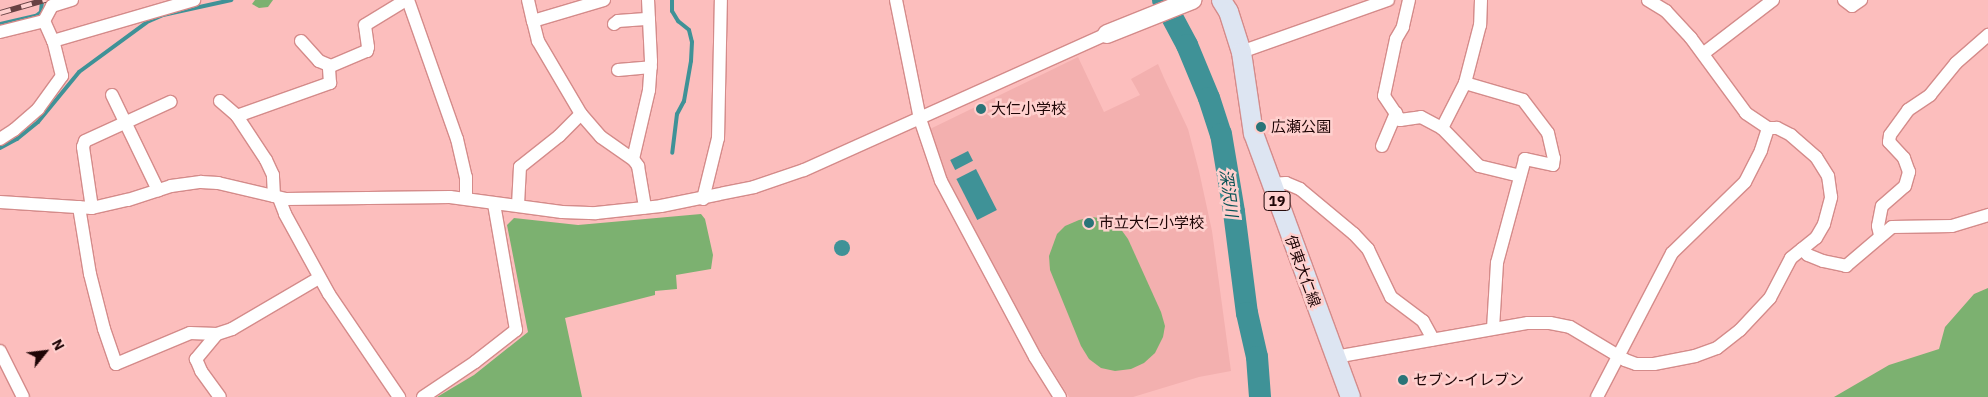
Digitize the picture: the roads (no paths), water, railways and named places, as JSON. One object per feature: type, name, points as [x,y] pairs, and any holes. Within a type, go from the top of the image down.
[{"type":"main road","name":"伊東大仁線","points":[[1221,0],[1228,11],[1241,52],[1254,133],[1350,397]]},
{"type":"street","points":[[0,32],[44,21],[52,6],[72,0]]},
{"type":"street","points":[[53,41],[194,0]]},
{"type":"street","points":[[237,116],[330,83],[329,68],[331,66],[366,51],[368,47],[365,25],[407,0],[457,139],[466,177],[466,198]]},
{"type":"street","points":[[528,0],[538,42],[581,114],[601,137],[633,159],[639,169],[645,207]]},
{"type":"street","points":[[533,21],[604,0]]},
{"type":"street","points":[[633,159],[649,90],[651,67],[648,0]]},
{"type":"street","points":[[703,199],[718,138],[721,0]]},
{"type":"street","points":[[896,0],[920,119],[942,181],[953,206],[1001,290],[1035,357],[1060,397]]},
{"type":"street","points":[[1241,52],[1388,0]]},
{"type":"street","points":[[1408,0],[1403,27],[1396,38],[1384,96],[1400,120],[1420,117],[1442,128],[1479,166],[1520,176]]},
{"type":"street","points":[[1442,128],[1465,83],[1480,25],[1481,0]]},
{"type":"street","points":[[1704,53],[1773,0]]},
{"type":"street","points":[[1844,0],[1852,6],[1861,0]]},
{"type":"street","points":[[0,202],[86,208],[158,190],[201,182],[235,186],[277,197],[466,198],[494,204],[518,205],[562,212],[596,213],[703,199],[754,187],[804,170],[1107,34],[1188,1]]},
{"type":"street","points":[[1335,357],[1493,328],[1528,323],[1550,323],[1570,327],[1620,357],[1636,364],[1654,364],[1695,356],[1717,348],[1740,330],[1770,298],[1791,258],[1816,238],[1824,224],[1831,197],[1828,176],[1816,157],[1791,135],[1778,128],[1768,128],[1746,113],[1704,53],[1655,2]]},
{"type":"street","points":[[614,24],[618,21],[649,19]]},
{"type":"street","points":[[0,139],[14,130],[38,109],[62,76],[53,41],[44,21]]},
{"type":"street","points":[[1880,235],[1878,226],[1882,206],[1905,186],[1909,172],[1904,158],[1889,142],[1890,134],[1908,110],[1930,95],[1956,63],[1988,35]]},
{"type":"street","points":[[301,41],[319,60],[331,66]]},
{"type":"street","points":[[618,70],[651,67]]},
{"type":"street","points":[[1465,83],[1523,100],[1548,133],[1554,158],[1553,165],[1525,159],[1497,262],[1493,328]]},
{"type":"street","points":[[112,95],[158,190]]},
{"type":"street","points":[[220,101],[237,116],[266,160],[273,175],[277,197],[319,278],[399,397]]},
{"type":"street","points":[[170,102],[85,141],[83,147],[91,278],[104,329],[116,364],[190,333],[217,334],[232,329],[319,278]]},
{"type":"street","points":[[1382,146],[1396,113]]},
{"type":"street","points":[[518,205],[520,166],[559,136],[581,114]]},
{"type":"street","points":[[1597,397],[1620,357],[1672,253],[1745,182],[1762,150],[1768,128]]},
{"type":"street","points":[[1271,184],[1286,183],[1300,189],[1354,234],[1368,249],[1391,297],[1423,321],[1433,339]]},
{"type":"street","points":[[422,397],[475,362],[516,330],[494,204]]},
{"type":"street","points":[[1802,249],[1808,255],[1823,261],[1846,266],[1880,235],[1892,227],[1952,226],[1988,215]]},
{"type":"street","points":[[217,334],[196,359],[204,375],[220,397]]},
{"type":"street","points":[[0,351],[23,397]]},
{"type":"water","points":[[968,151],[973,161],[955,170],[950,160]]},
{"type":"water","points":[[976,169],[997,210],[977,220],[956,179]]},
{"type":"water","points":[[842,240],[850,248],[842,256],[834,248]]},
{"type":"waterway","points":[[0,24],[36,16],[41,12],[42,0]]},
{"type":"waterway","points":[[0,148],[17,139],[38,122],[79,72],[147,22],[163,15],[231,0]]},
{"type":"waterway","points":[[672,0],[672,11],[678,21],[689,30],[692,42],[691,61],[684,101],[677,114],[672,153]]},
{"type":"waterway","name":"深沢川","points":[[1163,0],[1187,45],[1209,98],[1221,134],[1234,212],[1247,313],[1257,357],[1260,397]]},
{"type":"railway","points":[[0,13],[45,0]]},
{"type":"place","name":"大仁小学校","points":[[981,109]]},
{"type":"place","name":"広瀬公園","points":[[1261,127]]},
{"type":"place","name":"市立大仁小学校","points":[[1089,223]]},
{"type":"place","name":"セブン-イレブン","points":[[1403,380]]}]
